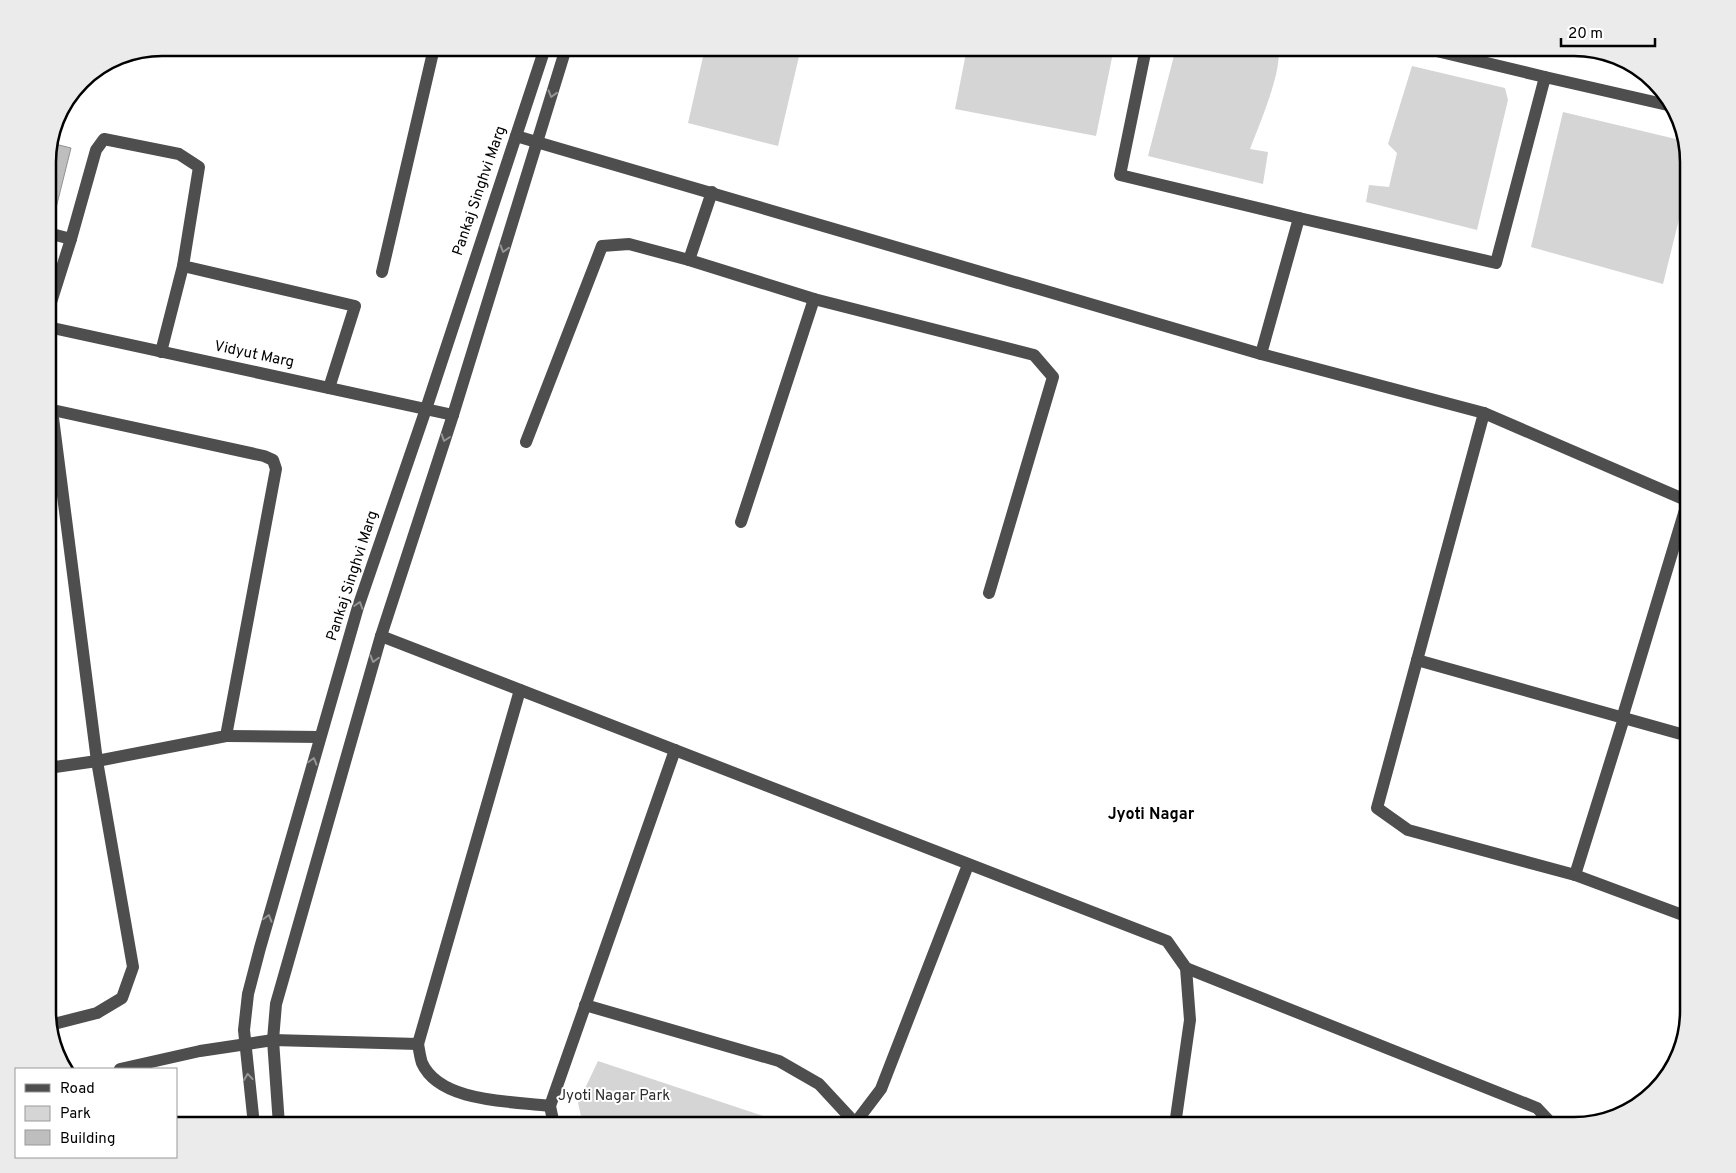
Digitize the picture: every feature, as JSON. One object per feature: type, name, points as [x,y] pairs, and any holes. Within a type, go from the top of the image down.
[{"type":"street","points":[[382,272],[432,56]]},
{"type":"street","name":"Pankaj Singhvi Marg","points":[[253,1117],[244,1044],[248,994],[358,608],[542,56]]},
{"type":"street","points":[[279,1117],[272,1040],[276,1004],[381,636],[453,415],[564,56]]},
{"type":"street","points":[[1144,56],[1120,175],[1496,263],[1545,77]]},
{"type":"street","points":[[1468,56],[1545,77],[1662,104]]},
{"type":"street","points":[[516,136],[1261,354],[1484,413],[1680,497]]},
{"type":"street","points":[[56,287],[96,150],[104,139],[179,154],[199,167],[183,266],[161,352]]},
{"type":"street","points":[[689,260],[712,192]]},
{"type":"street","points":[[1261,354],[1299,218]]},
{"type":"street","points":[[56,236],[71,239]]},
{"type":"street","points":[[526,442],[602,246],[629,244],[689,260],[814,299],[1034,355],[1053,377],[989,593]]},
{"type":"street","points":[[183,266],[356,306],[329,388]]},
{"type":"street","points":[[741,522],[814,299]]},
{"type":"street","name":"Vidyut Marg","points":[[56,329],[453,415]]},
{"type":"street","points":[[56,411],[264,456],[273,460],[276,469],[226,736]]},
{"type":"street","points":[[1484,413],[1377,808],[1408,830],[1575,875],[1680,915]]},
{"type":"street","points":[[56,455],[97,761],[133,967],[122,998],[96,1013],[57,1023]]},
{"type":"street","points":[[1575,875],[1624,718],[1624,712],[1680,526]]},
{"type":"street","points":[[381,636],[1167,941],[1186,968],[1190,1020],[1176,1117]]},
{"type":"street","points":[[1417,660],[1680,734]]},
{"type":"street","points":[[520,690],[418,1044],[422,1063],[438,1082],[463,1095],[550,1106]]},
{"type":"street","points":[[56,767],[97,761],[226,736],[320,737]]},
{"type":"street","points":[[552,1117],[550,1106],[675,750]]},
{"type":"street","points":[[862,1117],[881,1089],[968,864]]},
{"type":"street","points":[[1186,968],[1537,1108],[1545,1117]]},
{"type":"street","points":[[585,1005],[779,1061],[819,1084],[850,1117]]},
{"type":"street","points":[[124,1068],[200,1051],[272,1040],[418,1044]]},
{"type":"green space","points":[[703,56],[799,56],[778,146],[688,123]]},
{"type":"green space","points":[[965,56],[1112,56],[1096,136],[955,109]]},
{"type":"green space","points":[[1174,56],[1279,56],[1274,83],[1250,149],[1268,152],[1263,184],[1148,156]]},
{"type":"green space","points":[[1412,66],[1505,88],[1508,100],[1477,230],[1366,202],[1369,185],[1389,187],[1397,153],[1388,144]]},
{"type":"green space","points":[[1563,112],[1677,139],[1680,155],[1680,215],[1663,284],[1531,247]]},
{"type":"green space","name":"Jyoti Nagar Park","points":[[598,1061],[766,1117],[581,1117],[578,1103]]},
{"type":"building","points":[[58,145],[71,148],[56,208]]},
{"type":"district","name":"Jyoti Nagar","points":[[1151,815]]}]
